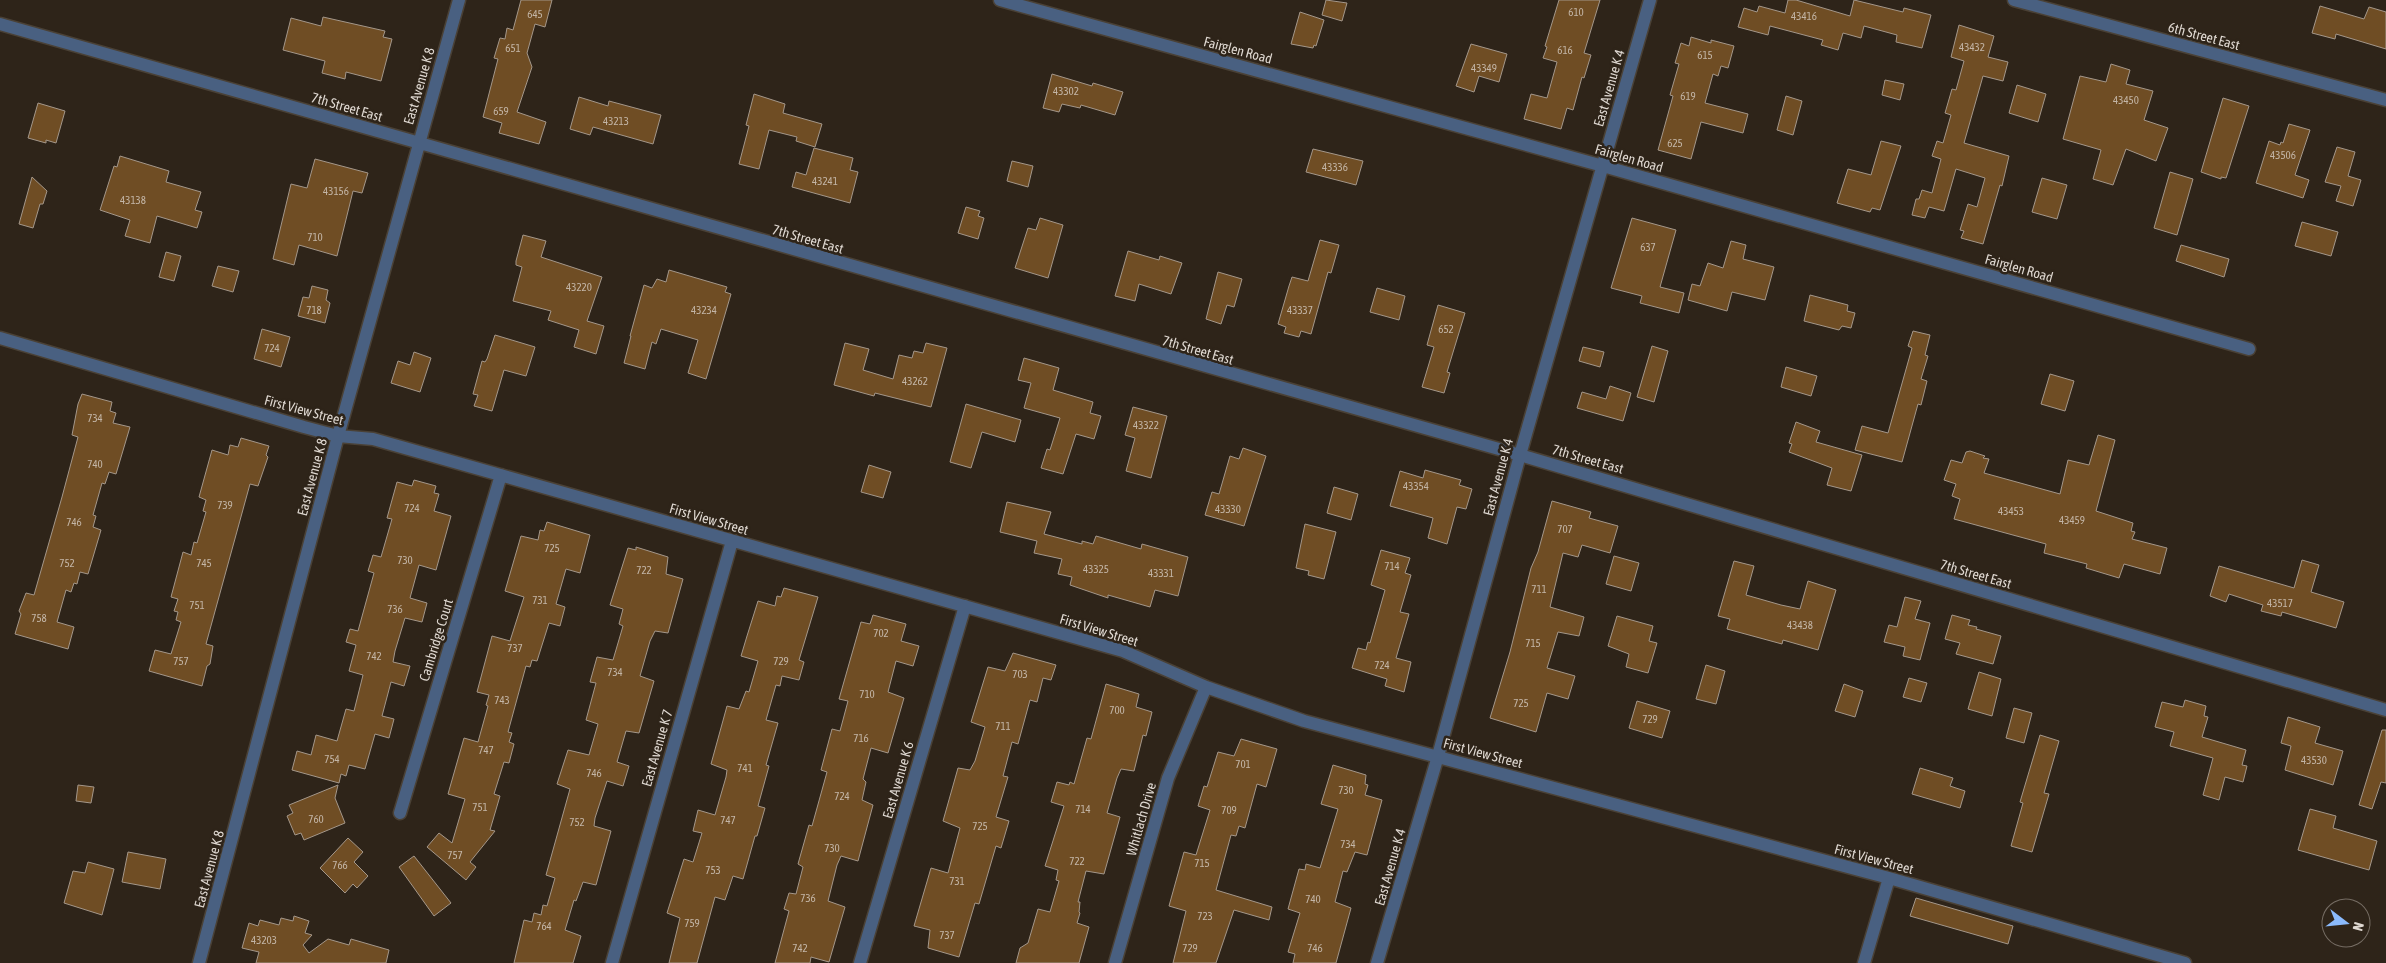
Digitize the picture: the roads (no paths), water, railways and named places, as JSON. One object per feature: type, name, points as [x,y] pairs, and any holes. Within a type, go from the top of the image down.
[{"type":"street","name":"East Avenue K 8","points":[[199,963],[338,436],[459,0]]},
{"type":"street","name":"Fairglen Road","points":[[1000,0],[1603,166],[2248,349]]},
{"type":"street","name":"East Avenue K 4","points":[[1377,963],[1438,756],[1520,455],[1650,0]]},
{"type":"street","name":"6th Street East","points":[[2014,0],[2386,100]]},
{"type":"street","name":"7th Street East","points":[[0,24],[1520,455],[2386,710]]},
{"type":"street","name":"First View Street","points":[[0,338],[338,436],[373,439],[1123,651],[1206,687],[1304,721],[1889,878],[2185,963]]},
{"type":"street","name":"Cambridge Court","points":[[400,813],[500,475]]},
{"type":"street","name":"East Avenue K 7","points":[[612,963],[732,541]]},
{"type":"street","name":"East Avenue K 6","points":[[860,963],[965,606]]},
{"type":"street","name":"Whitlach Drive","points":[[1115,963],[1168,778],[1206,687]]},
{"type":"street","points":[[1864,963],[1889,878]]}]
